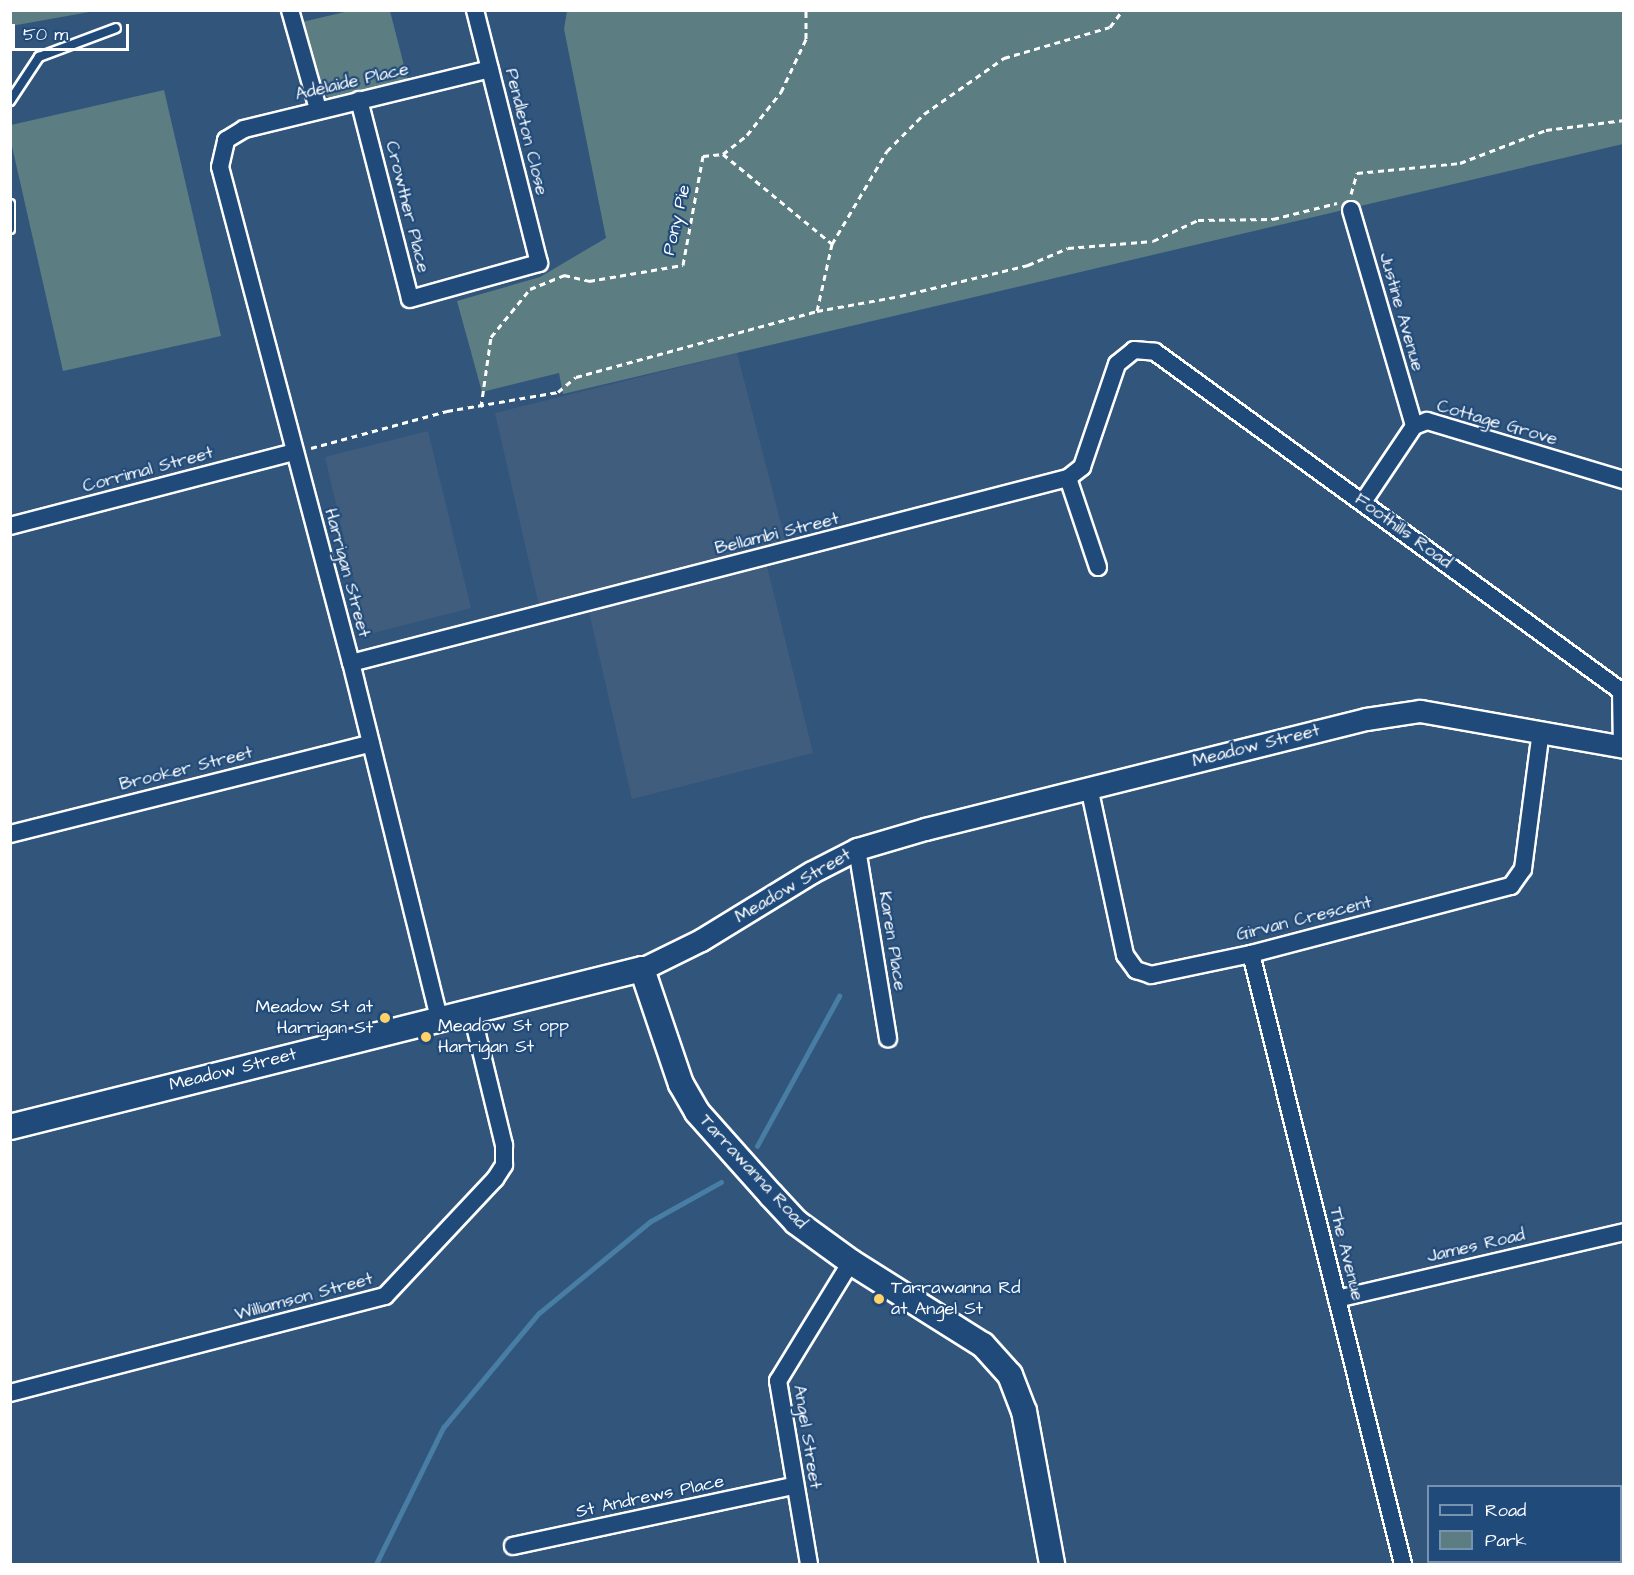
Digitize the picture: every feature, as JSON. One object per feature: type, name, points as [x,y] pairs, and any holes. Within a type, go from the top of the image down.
[{"type":"main road","name":"Meadow Street","points":[[10,1127],[642,969]]},
{"type":"main road","name":"Tarrawanna Road","points":[[642,969],[681,1084],[697,1112],[796,1222],[851,1262],[982,1345],[1010,1376],[1024,1411],[1052,1564]]},
{"type":"street","points":[[290,10],[318,109]]},
{"type":"street","name":"Pendleton Close","points":[[475,10],[539,263]]},
{"type":"street","name":"Adelaide Place","points":[[226,140],[244,129],[318,109],[490,69]]},
{"type":"street","name":"Crowther Place","points":[[359,99],[410,299],[539,263]]},
{"type":"street","name":"Harrigan Street","points":[[226,140],[220,167],[351,663],[439,1018]]},
{"type":"street","name":"Justine Avenue","points":[[1351,210],[1414,426]]},
{"type":"street","name":"Foothills Road","points":[[1068,478],[1082,468],[1117,364],[1134,350],[1155,352],[1621,691],[1623,747]]},
{"type":"street","name":"Cottage Grove","points":[[1363,502],[1414,426],[1427,421],[1623,480]]},
{"type":"street","name":"Corrimal Street","points":[[10,526],[295,452]]},
{"type":"street","points":[[1068,478],[1098,567]]},
{"type":"street","name":"Bellambi Street","points":[[351,663],[1068,478]]},
{"type":"street","name":"Meadow Street","points":[[642,969],[702,940],[812,872],[857,849],[1089,787],[1366,719],[1420,711],[1623,747]]},
{"type":"street","name":"Girvan Crescent","points":[[1089,787],[1125,955],[1136,970],[1151,975],[1251,954],[1511,886],[1523,869],[1541,731]]},
{"type":"street","name":"Brooker Street","points":[[10,834],[371,743]]},
{"type":"street","name":"Karen Place","points":[[857,849],[888,1038]]},
{"type":"street","name":"The Avenue","points":[[1251,954],[1403,1564]]},
{"type":"street","name":"Williamson Street","points":[[10,1393],[385,1296],[495,1179],[504,1165],[504,1145],[471,1010]]},
{"type":"street","name":"James Road","points":[[1337,1299],[1623,1232]]},
{"type":"street","name":"Angel Street","points":[[809,1564],[778,1381],[851,1262]]},
{"type":"street","name":"St Andrews Place","points":[[513,1546],[795,1486]]},
{"type":"lane","points":[[10,101],[39,57],[116,28]]},
{"type":"lane","points":[[10,204],[10,229]]},
{"type":"path","name":"Pony Pie","points":[[481,407],[491,337],[531,289],[564,275],[590,281],[683,265],[703,156],[723,154],[747,135],[781,92],[806,39],[806,10]]},
{"type":"path","points":[[817,311],[832,244],[887,150],[924,114],[1004,58],[1110,27],[1123,10]]},
{"type":"path","points":[[295,452],[447,411],[558,392],[576,376],[817,311],[900,296],[1029,265],[1068,248],[1153,241],[1198,220],[1273,219],[1349,200],[1357,173],[1460,163],[1546,130],[1623,120]]},
{"type":"path","points":[[723,154],[832,244]]},
{"type":"shaded area","points":[[737,353],[788,551],[765,558],[813,753],[632,799],[587,603],[541,614],[495,413]]},
{"type":"shaded area","points":[[428,431],[471,608],[373,633],[365,627],[325,457]]},
{"type":"green space","points":[[11,10],[95,10],[95,11],[11,26]]},
{"type":"green space","points":[[349,11],[390,11],[408,81],[331,100],[320,90],[302,22]]},
{"type":"green space","points":[[567,11],[1623,11],[1623,144],[563,394],[559,373],[482,392],[457,301],[540,277],[606,238],[564,29]]},
{"type":"green space","points":[[164,90],[221,336],[63,371],[11,142],[11,125]]},
{"type":"waterway","points":[[757,1146],[839,996]]},
{"type":"waterway","points":[[376,1564],[443,1428],[538,1314],[651,1221],[721,1182]]},
{"type":"place","name":"Meadow St at Harrigan St","points":[[385,1018]]},
{"type":"place","name":"Meadow St opp Harrigan St","points":[[426,1037]]},
{"type":"place","name":"Tarrawanna Rd at Angel St","points":[[879,1299]]}]
